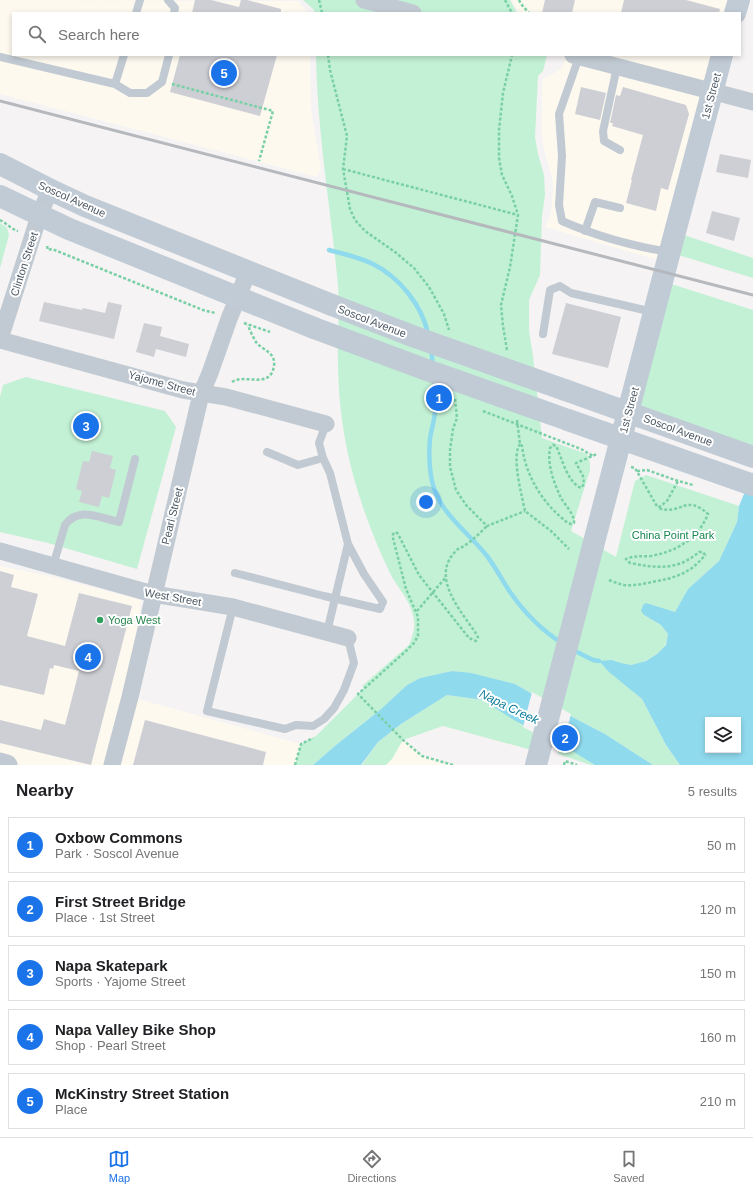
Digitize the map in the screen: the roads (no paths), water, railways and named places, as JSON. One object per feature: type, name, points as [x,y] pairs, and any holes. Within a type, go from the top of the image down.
[{"type":"main road","points":[[735,12],[739,0]]},
{"type":"main road","name":"1st Street","points":[[536,765],[669,252],[722,56]]},
{"type":"main road","name":"Soscol Avenue","points":[[0,164],[50,190],[95,210],[309,296],[408,334],[752,456]]},
{"type":"main road","points":[[0,196],[39,216],[74,231],[314,328],[424,369],[747,483]]},
{"type":"street","points":[[364,0],[409,12]]},
{"type":"street","points":[[576,56],[753,102]]},
{"type":"street","name":"Clinton Street","points":[[0,339],[39,216],[50,190]]},
{"type":"street","name":"Pearl Street","points":[[112,765],[130,697],[201,394],[248,272]]},
{"type":"street","name":"Yajome Street","points":[[0,339],[201,394],[226,397],[326,424]]},
{"type":"street","name":"West Street","points":[[0,551],[153,594],[232,607],[348,638]]},
{"type":"street","points":[[0,763],[7,765]]},
{"type":"lane","points":[[136,12],[140,0]]},
{"type":"lane","points":[[168,0],[174,8],[174,12]]},
{"type":"lane","points":[[115,84],[124,56]]},
{"type":"lane","points":[[0,57],[115,84],[130,93],[147,93],[162,82],[169,56]]},
{"type":"lane","points":[[576,56],[559,114],[562,156],[560,206],[562,220],[586,231],[641,248],[669,252]]},
{"type":"lane","points":[[617,67],[603,136],[604,141],[620,150]]},
{"type":"lane","points":[[586,231],[596,202],[620,208]]},
{"type":"lane","points":[[543,334],[550,290],[560,286],[571,292],[654,312]]},
{"type":"lane","points":[[235,573],[380,609],[383,602],[348,544],[330,473],[323,458],[319,443],[326,424]]},
{"type":"lane","points":[[267,452],[298,465],[323,458]]},
{"type":"lane","points":[[53,566],[64,525],[69,519],[76,515],[82,514],[119,522],[135,459]]},
{"type":"lane","points":[[327,632],[348,544]]},
{"type":"lane","points":[[232,607],[207,711],[286,729],[296,725],[313,726],[324,719],[334,708],[344,690],[354,663],[348,638]]},
{"type":"water","points":[[753,472],[753,765],[680,765],[666,745],[642,699],[609,672],[599,661],[612,660],[631,665],[646,661],[657,654],[666,645],[668,634],[661,625],[644,615],[641,611],[643,605],[646,603],[675,612],[688,589],[719,561],[737,522],[739,506]]},
{"type":"water","name":"Napa Creek","points":[[452,671],[471,673],[515,684],[605,734],[653,765],[595,765],[569,749],[514,720],[483,700],[447,695],[401,724],[378,742],[361,765],[313,765],[380,710],[407,685],[420,678]]},
{"type":"waterway","points":[[329,250],[373,264],[392,276],[415,303],[421,313],[428,334]]},
{"type":"waterway","points":[[431,349],[433,366]]},
{"type":"waterway","points":[[434,379],[435,406],[429,453],[431,476],[434,489],[439,500],[453,520],[487,556],[521,607],[533,620],[562,643]]},
{"type":"waterway","points":[[573,650],[593,660],[599,661]]},
{"type":"railway","points":[[0,101],[753,295]]},
{"type":"place","name":"McKinstry Street Station","points":[[224,73]]},
{"type":"place","name":"Oxbow Commons","points":[[439,398]]},
{"type":"place","name":"Napa Skatepark","points":[[86,426]]},
{"type":"place","name":"Yoga West","points":[[100,620]]},
{"type":"place","name":"Napa Valley Bike Shop","points":[[88,657]]},
{"type":"place","name":"First Street Bridge","points":[[565,738]]},
{"type":"park label","name":"China Point Park","points":[[673,535]]}]
